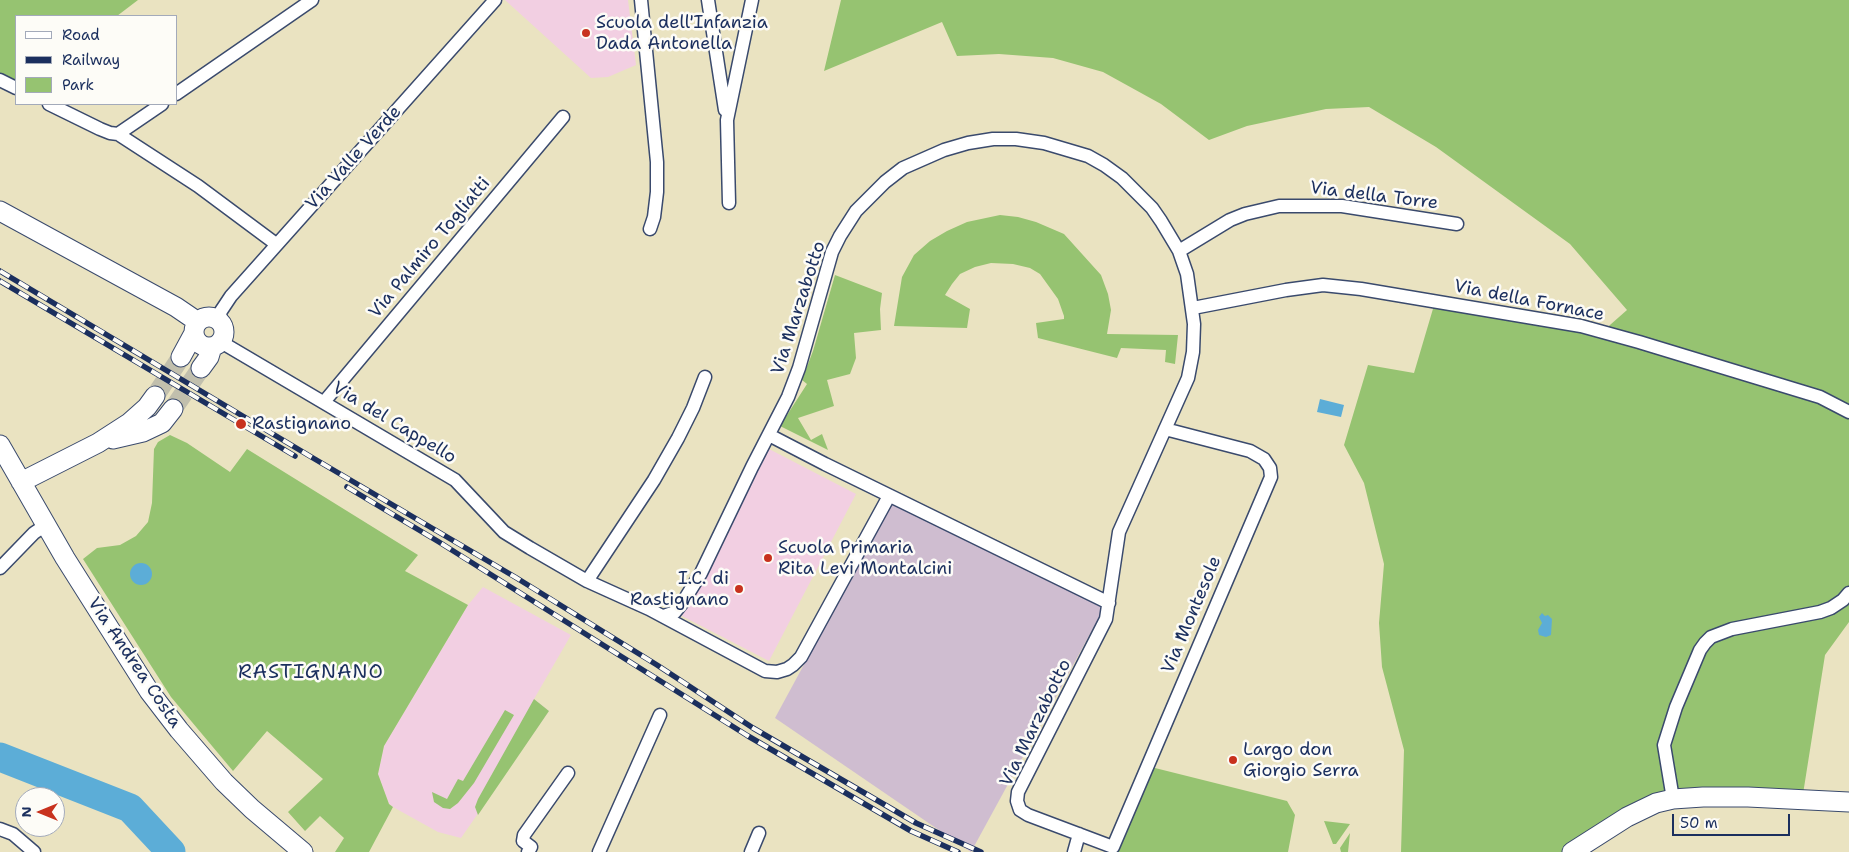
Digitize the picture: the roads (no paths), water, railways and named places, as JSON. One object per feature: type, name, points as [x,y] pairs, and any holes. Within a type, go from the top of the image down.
[{"type":"main road","points":[[0,210],[176,307],[196,328],[195,338],[202,346],[217,344]]},
{"type":"main road","points":[[181,357],[201,319],[209,317],[218,320],[224,327],[224,332],[201,368]]},
{"type":"main road","points":[[21,482],[98,443],[129,422],[147,407],[155,396]]},
{"type":"main road","points":[[98,443],[143,432],[162,423],[173,409]]},
{"type":"main road","name":"Via Andrea Costa","points":[[0,445],[124,654],[149,691],[224,782],[252,809],[303,852]]},
{"type":"main road","points":[[1572,852],[1627,817],[1656,803],[1673,799],[1748,797],[1849,802]]},
{"type":"street","points":[[178,93],[312,0]]},
{"type":"street","name":"Via Valle Verde","points":[[218,320],[221,311],[231,296],[276,244],[495,0]]},
{"type":"street","points":[[641,0],[657,162],[657,192],[654,217],[650,229]]},
{"type":"street","points":[[708,0],[726,120],[729,202]]},
{"type":"street","points":[[726,120],[752,0]]},
{"type":"street","points":[[0,80],[15,88]]},
{"type":"street","points":[[51,105],[100,129],[118,134],[198,186],[276,244]]},
{"type":"street","points":[[118,134],[161,105]]},
{"type":"street","name":"Via Palmiro Togliatti","points":[[324,402],[563,118]]},
{"type":"street","name":"Via Marzabotto","points":[[769,435],[788,397],[799,368],[832,252],[840,236],[856,211],[885,182],[903,168],[922,158],[968,143],[993,139],[1044,142],[1088,156],[1104,165],[1139,194],[1152,208],[1179,252],[1186,274],[1193,308],[1194,338],[1190,369],[1186,383],[1119,532],[1106,619],[1018,792],[1017,800],[1020,810],[1028,816],[1079,834]]},
{"type":"street","name":"Via della Torre","points":[[1179,252],[1230,220],[1279,206],[1342,206],[1457,224]]},
{"type":"street","name":"Via della Fornace","points":[[1193,308],[1286,290],[1323,285],[1360,289],[1581,326],[1820,398],[1849,412]]},
{"type":"street","name":"Via del Cappello","points":[[217,344],[324,402],[455,480],[504,532],[587,581],[664,616],[765,671],[777,672],[787,669],[801,657],[889,496]]},
{"type":"street","points":[[587,581],[654,480],[682,430],[705,378]]},
{"type":"street","name":"Via Montesole","points":[[1079,834],[1113,847],[1271,477],[1270,468],[1264,459],[1250,451],[1165,430]]},
{"type":"street","points":[[664,616],[675,612],[701,573],[769,435],[889,496],[1109,603]]},
{"type":"street","points":[[0,568],[34,533],[46,525]]},
{"type":"street","points":[[1673,799],[1664,745],[1676,707],[1705,642],[1711,637],[1732,629],[1826,610],[1843,600],[1849,593]]},
{"type":"street","points":[[599,852],[660,715]]},
{"type":"street","points":[[528,852],[531,847],[523,841],[524,835],[568,773]]},
{"type":"street","points":[[0,829],[13,834],[34,852]]},
{"type":"street","points":[[751,852],[759,833]]},
{"type":"street","points":[[1074,852],[1079,834]]},
{"type":"water","points":[[1320,399],[1344,405],[1341,417],[1317,412]]},
{"type":"water","points":[[137,563],[145,563],[152,570],[152,578],[145,585],[137,585],[130,578],[130,570]]},
{"type":"water","points":[[1542,613],[1552,619],[1551,635],[1546,637],[1539,635],[1538,630],[1542,623],[1539,617]]},
{"type":"waterway","points":[[0,757],[130,808],[171,852]]},
{"type":"tunnel","points":[[155,396],[181,357]]},
{"type":"tunnel","points":[[173,409],[201,368]]},
{"type":"railway","points":[[0,271],[515,577],[657,665],[753,728],[916,823],[981,852]]},
{"type":"railway","points":[[0,281],[295,456]]},
{"type":"railway","points":[[347,487],[439,542],[748,736],[911,831],[958,852]]},
{"type":"place","name":"Scuola dell'Infanzia Dada Antonella","points":[[586,33]]},
{"type":"place","name":"Rastignano","points":[[241,424]]},
{"type":"place","name":"Scuola Primaria Rita Levi Montalcini","points":[[768,558]]},
{"type":"place","name":"I.C. di Rastignano","points":[[739,589]]},
{"type":"place","name":"Largo don Giorgio Serra","points":[[1233,760]]},
{"type":"district","name":"RASTIGNANO","points":[[311,673]]}]
